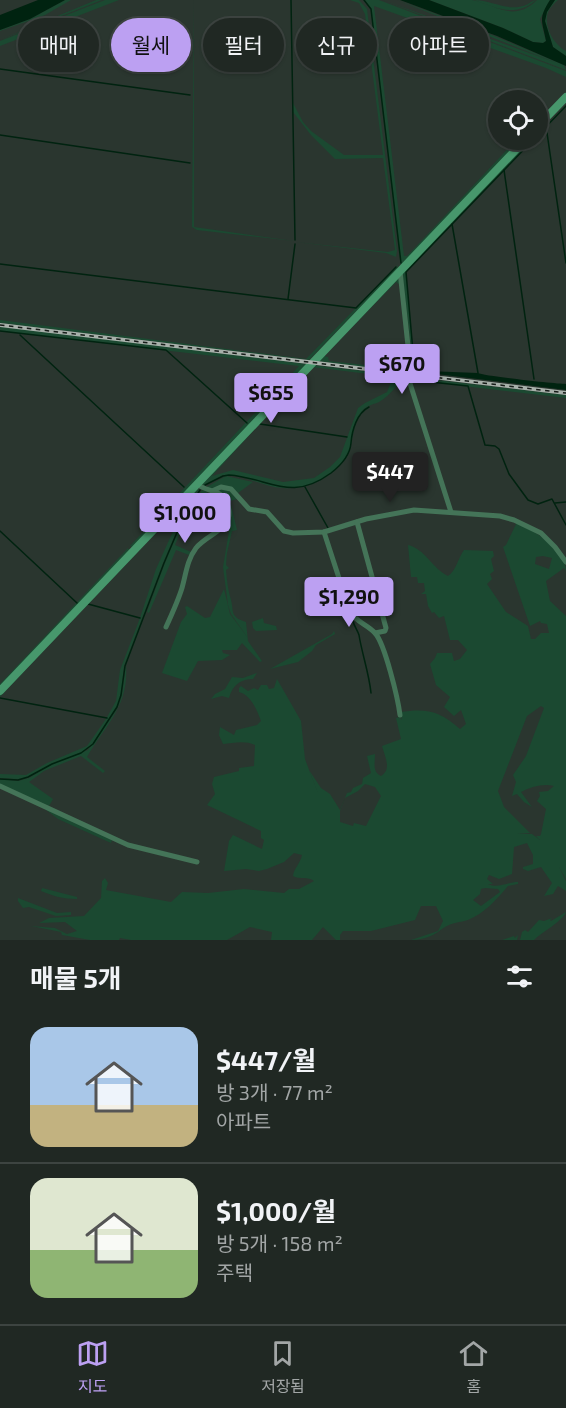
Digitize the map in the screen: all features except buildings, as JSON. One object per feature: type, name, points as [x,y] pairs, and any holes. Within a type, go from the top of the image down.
[{"type":"main road","points":[[548,115],[566,96]]},
{"type":"main road","points":[[0,691],[515,150]]},
{"type":"street","points":[[400,271],[408,346],[407,374],[451,512]]},
{"type":"street","points":[[166,627],[182,589],[190,558],[200,544],[225,526],[229,520],[228,505],[224,497],[196,484]]},
{"type":"street","points":[[212,491],[221,487],[231,489],[245,506],[252,510],[267,512],[287,533],[314,534],[414,510],[500,516],[530,526],[546,537],[566,562]]},
{"type":"street","points":[[357,522],[386,628],[385,631],[375,633]]},
{"type":"street","points":[[324,532],[350,612],[375,633],[382,648],[400,716]]},
{"type":"street","points":[[0,786],[128,846],[197,862]]},
{"type":"shaded area","points":[[38,0],[65,0],[32,18],[18,18],[18,23],[0,30],[0,15]]},
{"type":"shaded area","points":[[65,0],[71,0],[45,15],[32,18]]},
{"type":"shaded area","points":[[96,0],[102,0],[56,18],[53,18]]},
{"type":"shaded area","points":[[105,0],[119,0],[72,18],[59,18]]},
{"type":"shaded area","points":[[194,0],[194,227],[294,241],[197,230],[192,227]]},
{"type":"shaded area","points":[[350,0],[359,0],[367,9],[368,18],[366,18],[359,3]]},
{"type":"shaded area","points":[[365,0],[379,0],[426,18],[407,18],[374,6],[375,18],[372,18],[371,9]]},
{"type":"shaded area","points":[[382,0],[432,18],[429,18]]},
{"type":"shaded area","points":[[397,0],[447,18],[443,18]]},
{"type":"shaded area","points":[[400,0],[429,0],[477,18],[448,18]]},
{"type":"shaded area","points":[[429,0],[472,0],[513,11],[528,7],[537,0],[550,0],[540,19],[546,41],[543,43],[533,42],[489,23],[489,18],[477,18]]},
{"type":"shaded area","points":[[474,0],[517,7],[536,0],[521,9],[506,10]]},
{"type":"shaded area","points":[[550,0],[555,0],[547,12],[545,21],[553,47],[566,56],[566,66],[489,33],[489,23],[533,42],[543,43],[546,41],[542,16]]},
{"type":"shaded area","points":[[555,0],[558,0],[549,10],[547,17],[548,29],[557,44],[566,51],[566,56],[553,47],[545,21],[547,11]]},
{"type":"shaded area","points":[[377,31],[404,256],[407,256],[507,150],[510,150],[401,265],[377,60]]},
{"type":"shaded area","points":[[18,34],[18,39],[0,46],[0,41]]},
{"type":"shaded area","points":[[489,34],[564,65],[566,70],[489,41],[489,39],[557,63],[489,36]]},
{"type":"shaded area","points":[[489,42],[566,71],[566,77],[489,47]]},
{"type":"shaded area","points":[[372,72],[375,72],[396,257],[386,253],[296,242],[388,252],[395,250],[383,158],[335,159],[311,135],[293,112],[293,103],[303,122],[311,131],[344,155],[383,155]]},
{"type":"shaded area","points":[[519,150],[523,150],[406,272],[414,362],[410,369],[411,347],[402,273]]},
{"type":"shaded area","points":[[398,265],[397,269],[309,360],[0,323],[0,320],[306,359]]},
{"type":"shaded area","points":[[399,278],[400,285],[396,282],[324,356],[328,357],[329,361],[400,369],[405,366],[405,372],[316,361],[395,279]]},
{"type":"shaded area","points":[[0,327],[307,364],[132,547],[130,546],[299,366],[0,331]]},
{"type":"shaded area","points":[[414,362],[415,366],[427,371],[478,373],[566,384],[566,390],[412,371],[410,369]]},
{"type":"shaded area","points":[[312,365],[407,376],[383,399],[363,410],[357,418],[350,448],[345,458],[332,473],[323,479],[293,488],[276,487],[229,475],[223,475],[203,486],[202,480]],"holes":[[[312,367],[393,377],[387,392],[358,408],[340,457],[314,478],[283,482],[233,470],[212,476]]]},
{"type":"shaded area","points":[[410,377],[566,395],[566,398],[412,380]]},
{"type":"shaded area","points":[[226,476],[253,482],[238,493],[231,487],[205,488]]},
{"type":"shaded area","points":[[227,488],[237,499],[230,501],[237,530],[232,531],[227,553],[226,565],[229,568],[226,570],[227,582],[234,614],[246,622],[248,637],[231,614],[228,605],[223,567],[230,525],[229,506],[217,491]]},
{"type":"shaded area","points":[[197,489],[200,490],[183,516],[163,563],[124,666],[121,695],[117,707],[93,744],[81,753],[52,764],[28,777],[0,778],[0,774],[26,775],[47,763],[87,746],[106,719],[116,701],[120,670],[156,569],[184,507],[182,505],[0,697],[0,695]]},
{"type":"shaded area","points":[[202,490],[208,492],[189,511],[175,545],[191,552],[189,555],[176,550],[149,613],[147,612],[165,563],[185,515]]},
{"type":"shaded area","points":[[517,522],[540,535],[555,548],[565,563],[566,571],[564,568],[546,581],[550,601],[566,616],[566,879],[559,867],[566,881],[566,891],[558,886],[553,894],[544,896],[552,883],[541,867],[528,871],[523,869],[533,864],[533,855],[527,843],[514,847],[512,874],[499,879],[489,875],[487,879],[493,884],[488,884],[492,885],[518,882],[518,884],[508,886],[480,914],[468,920],[450,924],[433,935],[421,939],[411,940],[438,931],[443,921],[436,906],[421,906],[415,920],[371,931],[343,931],[340,940],[336,940],[323,927],[312,940],[271,940],[272,932],[250,927],[227,940],[120,938],[119,940],[90,940],[31,926],[55,928],[67,934],[77,931],[65,922],[39,923],[49,918],[84,916],[101,898],[102,881],[105,878],[108,883],[106,890],[171,902],[182,892],[208,893],[244,889],[284,893],[289,889],[299,889],[314,881],[293,876],[302,855],[294,853],[284,862],[267,869],[224,871],[229,841],[233,835],[262,849],[264,840],[261,838],[261,831],[207,805],[215,794],[212,784],[214,777],[239,771],[239,768],[254,766],[255,745],[243,742],[223,744],[219,735],[220,727],[234,735],[236,730],[257,725],[261,721],[250,700],[239,692],[241,686],[248,691],[254,688],[258,690],[261,685],[267,685],[269,689],[274,688],[277,679],[301,721],[305,759],[309,771],[321,788],[330,794],[340,810],[347,793],[362,784],[363,778],[371,773],[367,756],[375,754],[375,767],[378,774],[381,776],[386,770],[387,762],[382,746],[401,739],[396,718],[400,717],[402,720],[400,712],[418,710],[433,712],[446,718],[460,729],[466,724],[461,710],[454,716],[444,707],[450,697],[436,685],[430,664],[437,653],[452,653],[454,661],[460,659],[467,650],[458,640],[450,640],[444,616],[439,618],[434,612],[432,613],[426,594],[421,594],[425,591],[424,583],[418,583],[417,577],[411,577],[408,545],[419,550],[448,576],[464,550],[493,551],[494,556],[491,559],[494,571],[490,574],[492,579],[487,584],[506,612],[528,626],[531,639],[535,639],[541,633],[549,633],[547,624],[540,621],[530,626],[503,547]],"holes":[[[536,557],[552,558],[549,569],[535,564]],[[541,706],[544,708],[526,756],[513,775],[516,782],[512,796],[517,794],[532,807],[521,792],[537,786],[554,786],[548,791],[539,792],[540,796],[537,801],[546,809],[541,834],[536,836],[540,840],[532,834],[517,834],[530,833],[504,807],[498,791],[527,716]],[[365,784],[375,787],[381,796],[366,826],[354,823],[353,826],[340,822],[340,811],[345,798]],[[481,889],[498,889],[500,892],[481,906],[473,900],[480,894]]]},
{"type":"shaded area","points":[[128,548],[129,550],[0,687],[0,684]]},
{"type":"shaded area","points":[[224,589],[230,614],[262,661],[260,662],[242,643],[237,650],[222,650],[223,653],[230,655],[222,660],[198,661],[187,681],[162,673],[181,622],[187,614],[185,607],[187,606],[205,618],[210,617]]},
{"type":"shaded area","points":[[263,618],[264,623],[276,626],[277,630],[256,631],[252,622]]},
{"type":"shaded area","points":[[334,631],[335,634],[316,645],[298,662],[270,669],[332,634]]},
{"type":"shaded area","points":[[126,665],[124,692],[118,708],[122,695]]},
{"type":"shaded area","points":[[257,673],[253,679],[237,684],[229,698],[222,696],[211,699],[225,689],[232,677],[243,678]]},
{"type":"shaded area","points":[[118,708],[87,757],[105,771],[103,773],[81,756],[44,771],[29,782],[53,799],[49,806],[0,784],[0,779],[18,781],[29,778],[52,764],[88,750]]},
{"type":"shaded area","points":[[41,806],[112,840],[111,843],[58,819]]},
{"type":"shaded area","points":[[42,888],[77,897],[77,899],[54,896],[41,891]]},
{"type":"shaded area","points":[[18,898],[57,913],[71,912],[71,915],[56,916],[29,907],[23,908]]},
{"type":"shaded area","points":[[566,912],[561,919],[534,940],[520,940],[522,932],[525,930],[528,932],[539,920],[552,918],[551,921]]},
{"type":"shaded area","points":[[518,935],[517,940],[502,940],[514,936],[515,938]]},
{"type":"waterway","points":[[291,0],[295,240]]},
{"type":"waterway","points":[[364,0],[371,9],[401,263]]},
{"type":"waterway","points":[[0,69],[190,95]]},
{"type":"waterway","points":[[548,125],[566,106]]},
{"type":"waterway","points":[[0,135],[190,163]]},
{"type":"waterway","points":[[548,140],[566,263]]},
{"type":"waterway","points":[[414,363],[406,272],[523,150]]},
{"type":"waterway","points":[[504,170],[534,379]]},
{"type":"waterway","points":[[452,224],[478,373]]},
{"type":"waterway","points":[[288,299],[295,244]]},
{"type":"waterway","points":[[0,264],[356,308],[396,267]]},
{"type":"waterway","points":[[0,331],[166,350],[247,423]]},
{"type":"waterway","points":[[20,335],[184,487]]},
{"type":"waterway","points":[[410,350],[410,360]]},
{"type":"waterway","points":[[412,380],[468,386],[485,445],[499,449],[509,474],[528,500],[538,504],[552,499],[566,525]]},
{"type":"waterway","points":[[205,485],[229,475],[292,488],[317,482],[331,473],[344,460],[349,452],[356,422],[361,413],[369,407]]},
{"type":"waterway","points":[[260,424],[347,437]]},
{"type":"waterway","points":[[305,487],[328,528]]},
{"type":"waterway","points":[[0,779],[18,780],[28,777],[52,764],[81,753],[93,744],[117,707],[125,666],[164,563],[184,516],[200,490]]},
{"type":"waterway","points":[[555,503],[566,502]]},
{"type":"waterway","points":[[0,531],[77,603]]},
{"type":"waterway","points":[[88,604],[140,618]]},
{"type":"waterway","points":[[353,621],[359,635],[371,693]]},
{"type":"waterway","points":[[0,698],[107,718]]},
{"type":"railway","points":[[0,325],[566,393]]}]
